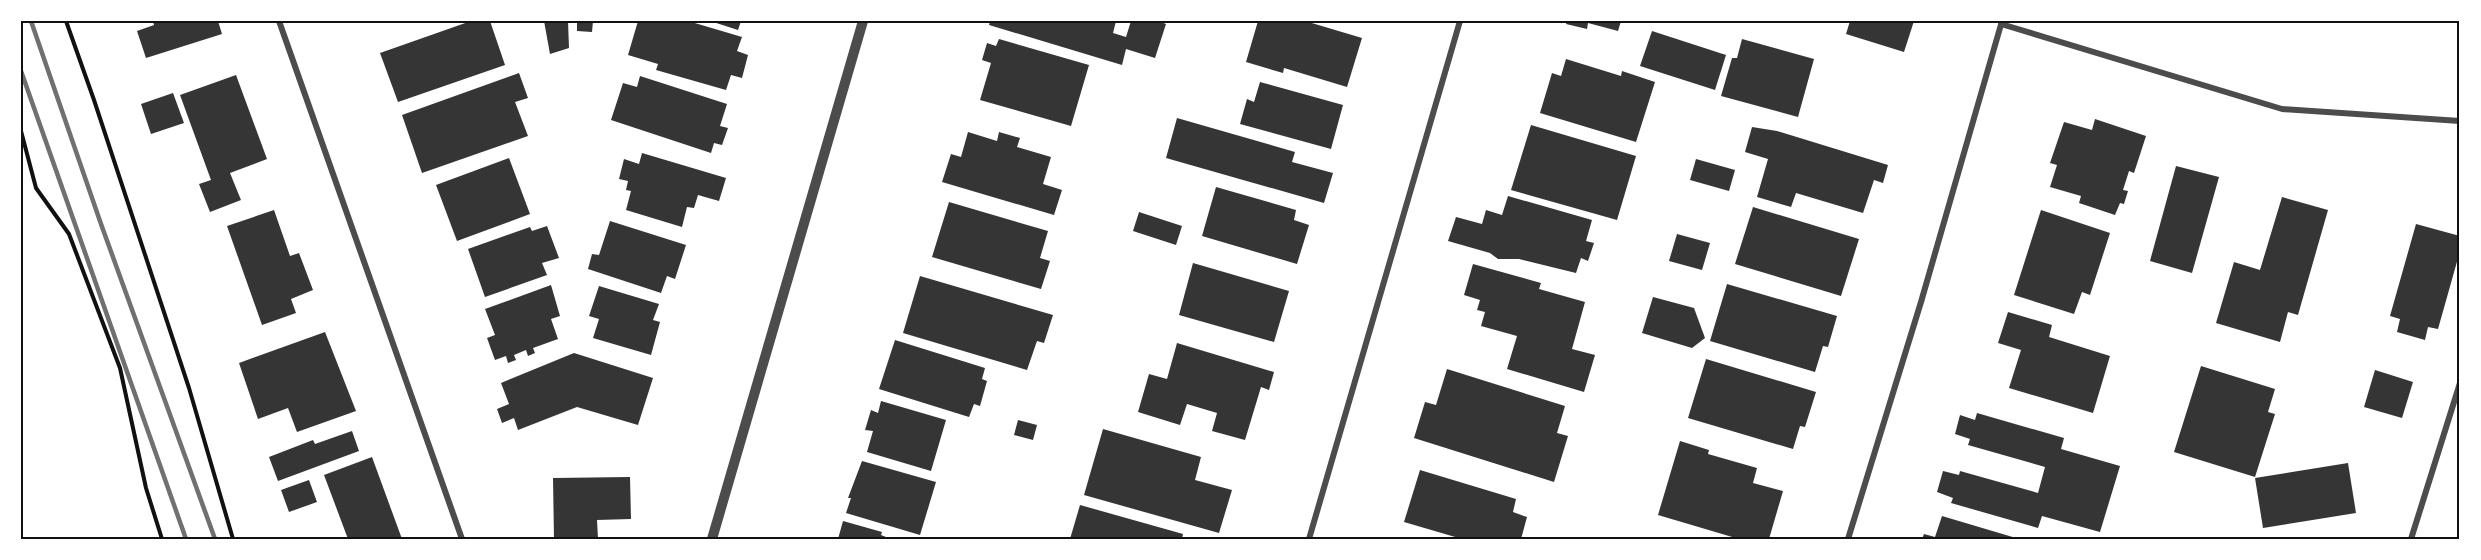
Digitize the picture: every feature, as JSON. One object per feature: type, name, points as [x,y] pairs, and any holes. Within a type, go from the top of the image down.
[{"type":"street","points":[[279,21],[462,539]]},
{"type":"street","points":[[711,539],[863,21]]},
{"type":"street","points":[[1309,539],[1460,21]]},
{"type":"street","points":[[1848,539],[1921,302],[2002,22],[2282,109],[2460,121]]},
{"type":"street","points":[[2410,539],[2460,383]]},
{"type":"path","points":[[66,21],[189,388],[233,539]]},
{"type":"path","points":[[21,131],[36,188],[69,234],[120,368],[147,488],[162,539]]},
{"type":"building","points":[[153,21],[218,21],[222,34],[146,58],[137,31],[154,25]]},
{"type":"building","points":[[471,21],[490,21],[505,65],[398,102],[380,53]]},
{"type":"building","points":[[544,21],[568,21],[569,48],[550,54]]},
{"type":"building","points":[[577,21],[593,21],[592,32],[577,31]]},
{"type":"building","points":[[638,21],[688,21],[742,37],[737,51],[748,55],[742,78],[731,75],[726,90],[656,70],[658,64],[628,55]]},
{"type":"building","points":[[710,21],[741,21],[738,30]]},
{"type":"building","points":[[990,21],[1116,21],[1113,33],[1126,37],[1131,21],[1158,21],[1166,24],[1155,58],[1126,49],[1122,65],[989,25]]},
{"type":"building","points":[[1258,21],[1305,21],[1362,38],[1347,87],[1284,68],[1283,73],[1246,62]]},
{"type":"building","points":[[1567,21],[1621,21],[1618,31],[1588,23],[1587,29],[1566,24]]},
{"type":"building","points":[[1850,21],[1914,21],[1904,52],[1846,34]]},
{"type":"building","points":[[1652,31],[1726,55],[1715,90],[1640,66]]},
{"type":"building","points":[[999,39],[1089,65],[1071,126],[980,100],[991,63],[982,60],[987,43],[996,46]]},
{"type":"building","points":[[1742,39],[1814,59],[1798,117],[1721,96],[1732,58],[1737,58]]},
{"type":"building","points":[[1566,59],[1621,76],[1622,71],[1655,82],[1636,142],[1540,113],[1552,73],[1561,76]]},
{"type":"building","points":[[519,73],[528,98],[515,102],[528,136],[422,173],[402,115]]},
{"type":"building","points":[[236,75],[267,159],[230,173],[241,200],[210,212],[199,184],[211,180],[180,95]]},
{"type":"building","points":[[640,76],[727,104],[720,126],[728,128],[722,145],[714,143],[711,153],[611,120],[623,83],[637,87]]},
{"type":"building","points":[[1260,82],[1343,105],[1331,149],[1240,124],[1247,99],[1254,102]]},
{"type":"building","points":[[173,93],[184,123],[151,134],[141,104]]},
{"type":"building","points":[[1177,118],[1295,152],[1292,162],[1333,173],[1324,203],[1166,158]]},
{"type":"building","points":[[2095,119],[2146,136],[2134,173],[2129,171],[2123,190],[2128,191],[2124,204],[2120,203],[2115,215],[2079,203],[2081,196],[2050,187],[2057,165],[2050,163],[2064,122],[2092,130]]},
{"type":"building","points":[[1531,125],[1636,156],[1617,220],[1511,190]]},
{"type":"building","points":[[1752,127],[1777,131],[1888,165],[1883,183],[1874,180],[1863,213],[1796,193],[1791,207],[1757,197],[1768,159],[1745,152]]},
{"type":"building","points":[[968,132],[997,141],[999,132],[1020,138],[1017,147],[1051,157],[1043,184],[1062,190],[1054,215],[942,182],[951,154],[961,157]]},
{"type":"building","points":[[642,153],[726,178],[719,201],[698,195],[694,208],[687,207],[682,227],[626,210],[631,191],[626,190],[628,181],[619,179],[624,159],[639,164]]},
{"type":"building","points":[[509,158],[530,214],[457,241],[436,185]]},
{"type":"building","points":[[1696,159],[1735,170],[1729,191],[1690,180]]},
{"type":"building","points":[[2176,166],[2219,177],[2192,273],[2150,261]]},
{"type":"building","points":[[1216,187],[1296,210],[1294,220],[1309,225],[1297,264],[1202,236]]},
{"type":"building","points":[[1508,196],[1592,220],[1586,241],[1594,243],[1588,261],[1581,258],[1576,273],[1519,259],[1498,259],[1490,253],[1448,241],[1456,217],[1482,224],[1486,210],[1502,215]]},
{"type":"building","points":[[2282,197],[2328,210],[2298,315],[2288,312],[2280,342],[2216,323],[2234,262],[2260,270]]},
{"type":"building","points":[[949,202],[1048,231],[1040,258],[1050,261],[1041,289],[932,257]]},
{"type":"building","points":[[1753,207],[1859,239],[1841,296],[1735,264]]},
{"type":"building","points":[[274,210],[290,256],[299,253],[313,290],[291,299],[296,313],[262,325],[227,226]]},
{"type":"building","points":[[2041,210],[2110,233],[2090,295],[2082,292],[2074,314],[2014,295]]},
{"type":"building","points":[[1139,212],[1182,226],[1176,245],[1133,231]]},
{"type":"building","points":[[610,221],[686,245],[675,279],[667,276],[661,293],[588,269],[592,254],[599,255]]},
{"type":"building","points":[[2416,224],[2460,236],[2460,251],[2438,329],[2428,327],[2425,340],[2397,332],[2400,319],[2390,316]]},
{"type":"building","points":[[547,226],[559,258],[542,263],[547,275],[485,297],[468,249],[530,227],[532,231]]},
{"type":"building","points":[[1677,234],[1710,243],[1702,270],[1669,261]]},
{"type":"building","points":[[1193,263],[1289,291],[1274,342],[1179,315]]},
{"type":"building","points":[[1473,264],[1541,283],[1539,289],[1585,302],[1572,349],[1595,355],[1584,392],[1507,369],[1517,336],[1481,326],[1485,312],[1477,310],[1480,300],[1464,295]]},
{"type":"building","points":[[920,276],[1053,315],[1044,343],[1037,341],[1027,370],[903,333]]},
{"type":"building","points":[[1727,284],[1837,316],[1828,347],[1823,346],[1815,372],[1710,341]]},
{"type":"building","points":[[551,285],[560,316],[551,319],[558,339],[533,348],[535,353],[528,356],[526,350],[514,355],[516,360],[508,363],[506,356],[495,360],[487,338],[495,335],[485,309]]},
{"type":"building","points":[[599,286],[659,304],[653,320],[660,322],[651,355],[593,338],[599,319],[589,316]]},
{"type":"building","points":[[1653,297],[1694,308],[1705,338],[1692,348],[1642,333]]},
{"type":"building","points":[[2008,312],[2052,325],[2049,337],[2110,356],[2093,413],[2009,388],[2021,350],[1998,343]]},
{"type":"building","points":[[325,332],[356,411],[297,432],[288,408],[258,419],[239,363]]},
{"type":"building","points":[[895,340],[985,368],[982,379],[987,381],[980,406],[974,404],[969,417],[879,389]]},
{"type":"building","points":[[1177,343],[1274,372],[1269,390],[1261,387],[1245,440],[1212,431],[1217,413],[1187,404],[1180,425],[1138,412],[1149,374],[1167,379]]},
{"type":"building","points":[[574,353],[653,378],[638,425],[577,407],[518,430],[514,418],[502,423],[497,409],[509,404],[501,383]]},
{"type":"building","points":[[1706,359],[1816,392],[1805,427],[1800,426],[1793,449],[1688,418]]},
{"type":"building","points":[[2201,366],[2275,389],[2268,412],[2275,414],[2255,477],[2174,452]]},
{"type":"building","points":[[1447,369],[1565,406],[1557,433],[1568,436],[1554,482],[1414,438],[1425,402],[1436,405]]},
{"type":"building","points":[[2375,370],[2413,382],[2402,418],[2364,407]]},
{"type":"building","points":[[881,401],[946,420],[931,471],[867,452],[873,431],[865,430],[871,410],[878,413]]},
{"type":"building","points":[[1977,413],[2064,438],[2061,449],[2120,466],[2100,532],[2042,516],[2038,528],[1951,503],[1953,498],[1937,492],[1943,471],[1959,475],[1960,471],[2038,493],[2045,467],[1968,445],[1970,439],[1955,434],[1960,415],[1975,420]]},
{"type":"building","points":[[1018,420],[1037,425],[1033,440],[1014,435]]},
{"type":"building","points":[[1103,429],[1201,457],[1195,480],[1232,490],[1219,533],[1084,495]]},
{"type":"building","points":[[352,431],[359,451],[278,481],[269,457],[313,440],[315,444]]},
{"type":"building","points":[[1680,441],[1709,450],[1708,454],[1757,468],[1753,483],[1783,491],[1769,539],[1739,539],[1658,515]]},
{"type":"building","points":[[372,457],[402,539],[348,539],[324,475]]},
{"type":"building","points":[[862,461],[936,482],[920,535],[846,513],[851,498],[848,498]]},
{"type":"building","points":[[2348,463],[2356,513],[2263,528],[2255,478]]},
{"type":"building","points":[[1420,470],[1516,499],[1513,512],[1527,517],[1521,539],[1462,539],[1404,522]]},
{"type":"building","points":[[630,477],[631,519],[597,520],[598,539],[554,539],[553,478]]},
{"type":"building","points":[[309,480],[317,502],[289,512],[281,490]]},
{"type":"building","points":[[1080,505],[1183,534],[1182,539],[1070,539]]},
{"type":"building","points":[[1942,516],[2016,539],[1922,539],[1924,534],[1935,537]]},
{"type":"building","points":[[843,521],[882,532],[881,535],[891,539],[838,539]]},
{"type":"railway","points":[[31,21],[101,224],[215,539]]},
{"type":"railway","points":[[21,71],[186,539]]}]
